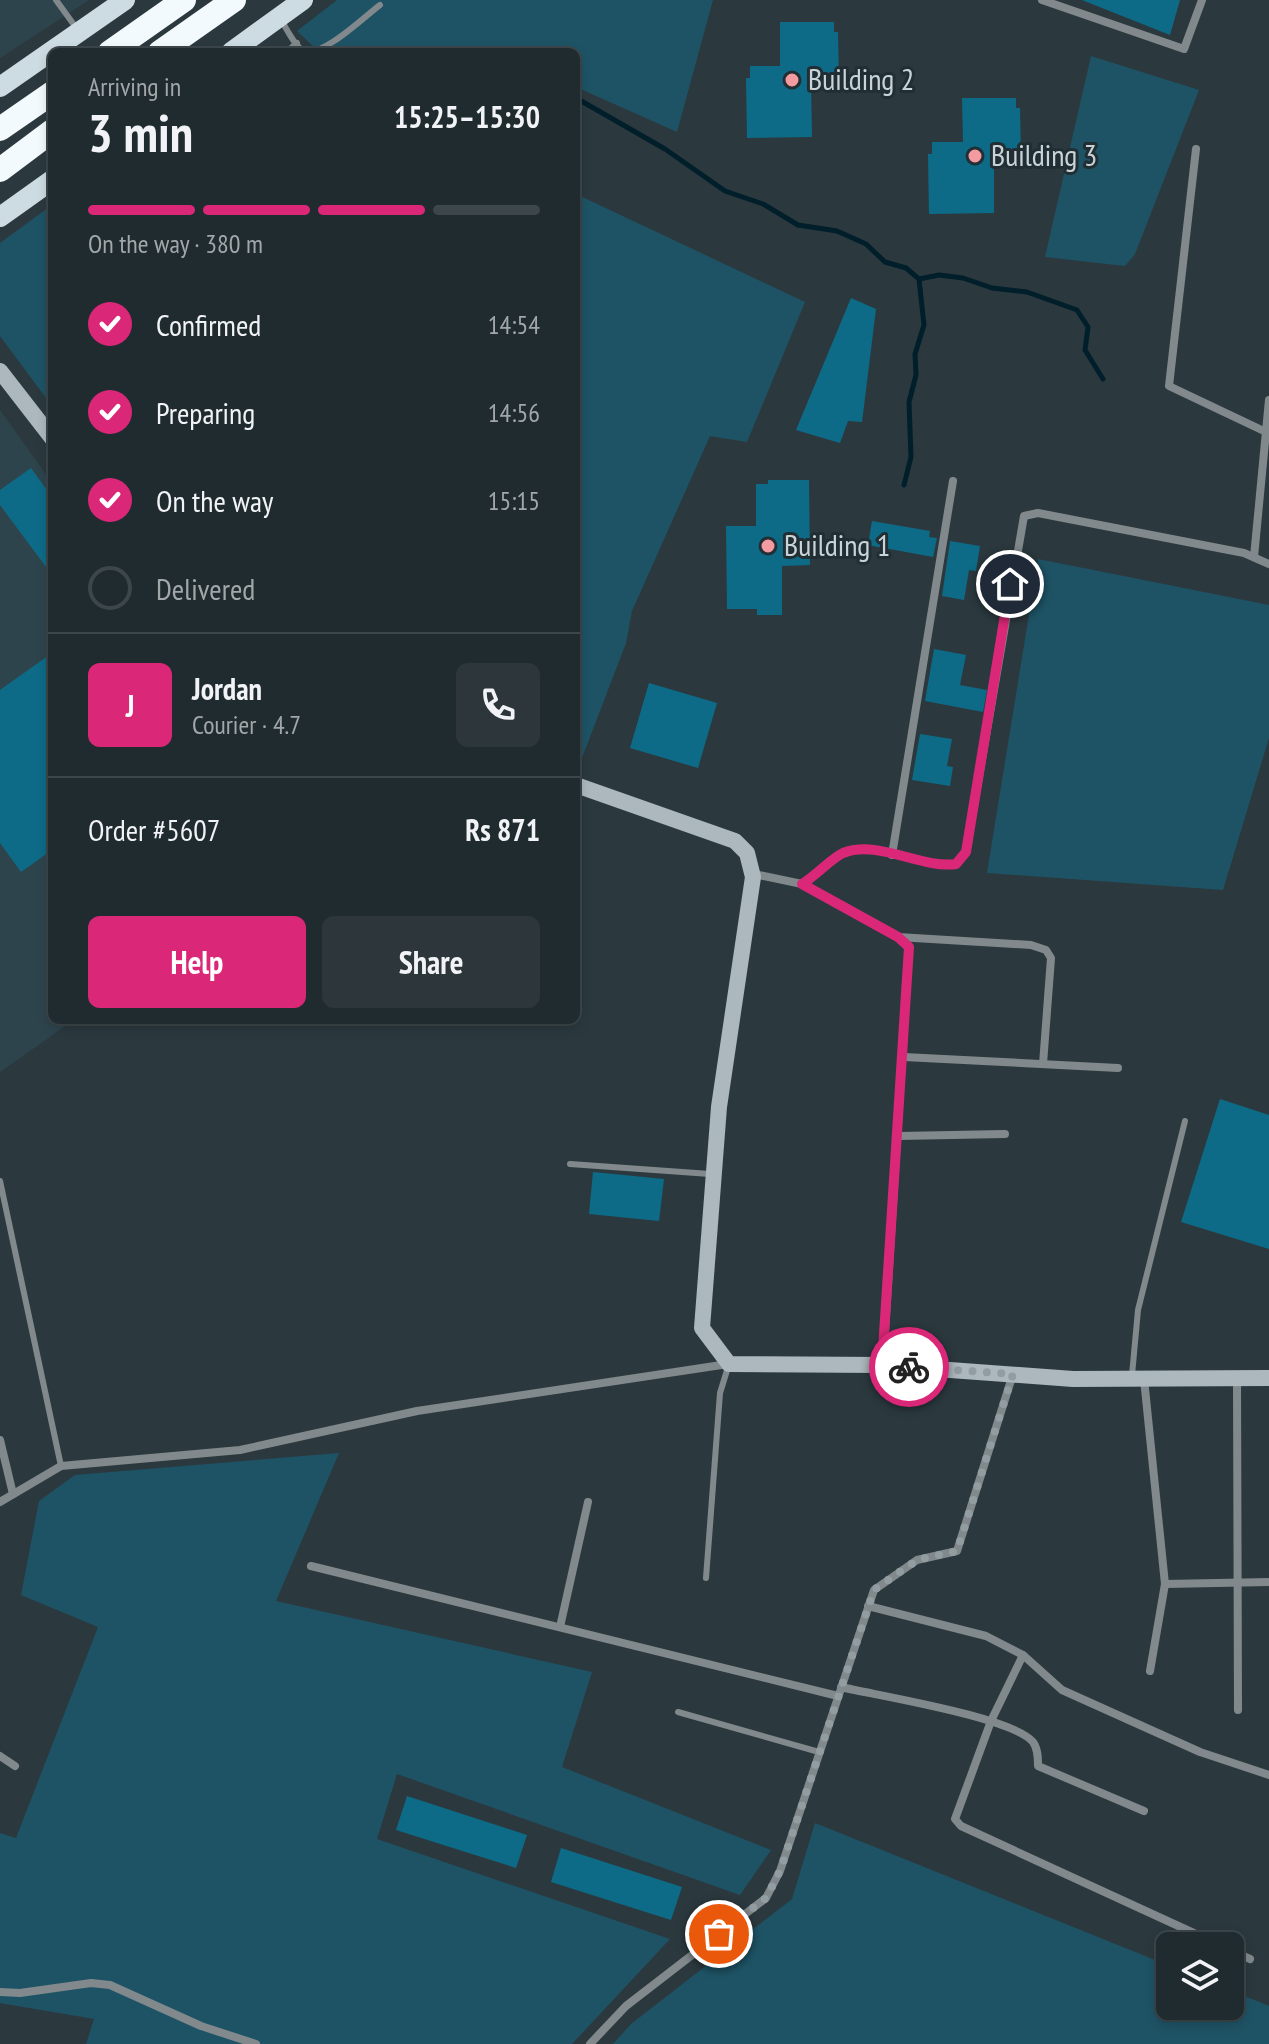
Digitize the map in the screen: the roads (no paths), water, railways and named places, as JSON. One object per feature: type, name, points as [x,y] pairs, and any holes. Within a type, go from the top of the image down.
[{"type":"highway","points":[[116,48],[184,0]]},
{"type":"highway","points":[[166,48],[234,0]]},
{"type":"highway","points":[[0,129],[48,96]]},
{"type":"highway","points":[[0,170],[48,134]]},
{"type":"main road","points":[[56,48],[125,0]]},
{"type":"main road","points":[[236,48],[303,0]]},
{"type":"main road","points":[[0,87],[48,54]]},
{"type":"main road","points":[[0,217],[48,183]]},
{"type":"street","points":[[1042,0],[1184,49],[1202,0]]},
{"type":"street","points":[[1196,149],[1169,386],[1266,432]]},
{"type":"street","points":[[0,371],[48,433]]},
{"type":"street","points":[[1254,557],[1269,400]]},
{"type":"street","points":[[892,855],[953,481]]},
{"type":"street","points":[[802,884],[842,853],[892,855],[942,866],[956,864],[966,852],[1024,516],[1038,513],[1254,557],[1269,564]]},
{"type":"street","points":[[580,786],[735,841],[747,853],[753,874],[719,1107],[702,1328],[729,1364]]},
{"type":"street","points":[[753,874],[802,884],[898,937],[909,947],[882,1365]]},
{"type":"street","points":[[898,937],[1031,945],[1046,950],[1051,958],[1043,1064]]},
{"type":"street","points":[[904,1057],[1118,1068]]},
{"type":"street","points":[[898,1136],[1005,1134]]},
{"type":"street","points":[[0,1502],[61,1466],[240,1450],[417,1411],[729,1364],[882,1365],[1138,1379],[1269,1378]]},
{"type":"street","points":[[590,2044],[626,2006],[766,1898],[780,1871],[874,1590],[917,1560],[957,1551],[1013,1374]]},
{"type":"street","points":[[1237,1378],[1238,1710]]},
{"type":"street","points":[[1138,1379],[1165,1584],[1150,1671]]},
{"type":"street","points":[[0,1440],[13,1494]]},
{"type":"street","points":[[560,1627],[588,1502]]},
{"type":"street","points":[[311,1566],[840,1691],[991,1721],[1032,1741],[1038,1751],[1038,1766],[1144,1811]]},
{"type":"street","points":[[1165,1584],[1269,1582]]},
{"type":"street","points":[[868,1606],[986,1636],[1023,1655],[1062,1690],[1200,1752],[1269,1775]]},
{"type":"street","points":[[1023,1655],[991,1721],[956,1808],[955,1819],[961,1826],[1192,1932]]},
{"type":"street","points":[[0,1756],[15,1766]]},
{"type":"street","points":[[1244,1956],[1250,1959]]},
{"type":"street","points":[[0,1992],[20,1993],[91,1983],[110,1985],[201,2026],[256,2044]]},
{"type":"lane","points":[[56,0],[79,32]]},
{"type":"lane","points":[[324,48],[380,5]]},
{"type":"lane","points":[[279,17],[304,48]]},
{"type":"lane","points":[[291,48],[297,43]]},
{"type":"lane","points":[[1138,1379],[1138,1310],[1185,1121]]},
{"type":"lane","points":[[570,1164],[714,1174]]},
{"type":"lane","points":[[0,1181],[61,1466]]},
{"type":"lane","points":[[706,1578],[720,1393],[729,1364]]},
{"type":"lane","points":[[678,1712],[819,1752]]},
{"type":"waterway","points":[[580,100],[665,149],[725,191],[763,204],[798,225],[837,231],[866,244],[885,262],[906,268],[919,279],[924,325],[915,354],[916,375],[909,402],[911,457],[904,485]]},
{"type":"waterway","points":[[919,279],[939,275],[963,278],[992,288],[1027,292],[1077,310],[1088,327],[1085,350],[1103,379]]},
{"type":"place","name":"Building 2","points":[[792,80]]},
{"type":"place","name":"Building 3","points":[[975,156]]},
{"type":"place","name":"Building 1","points":[[768,546]]}]
